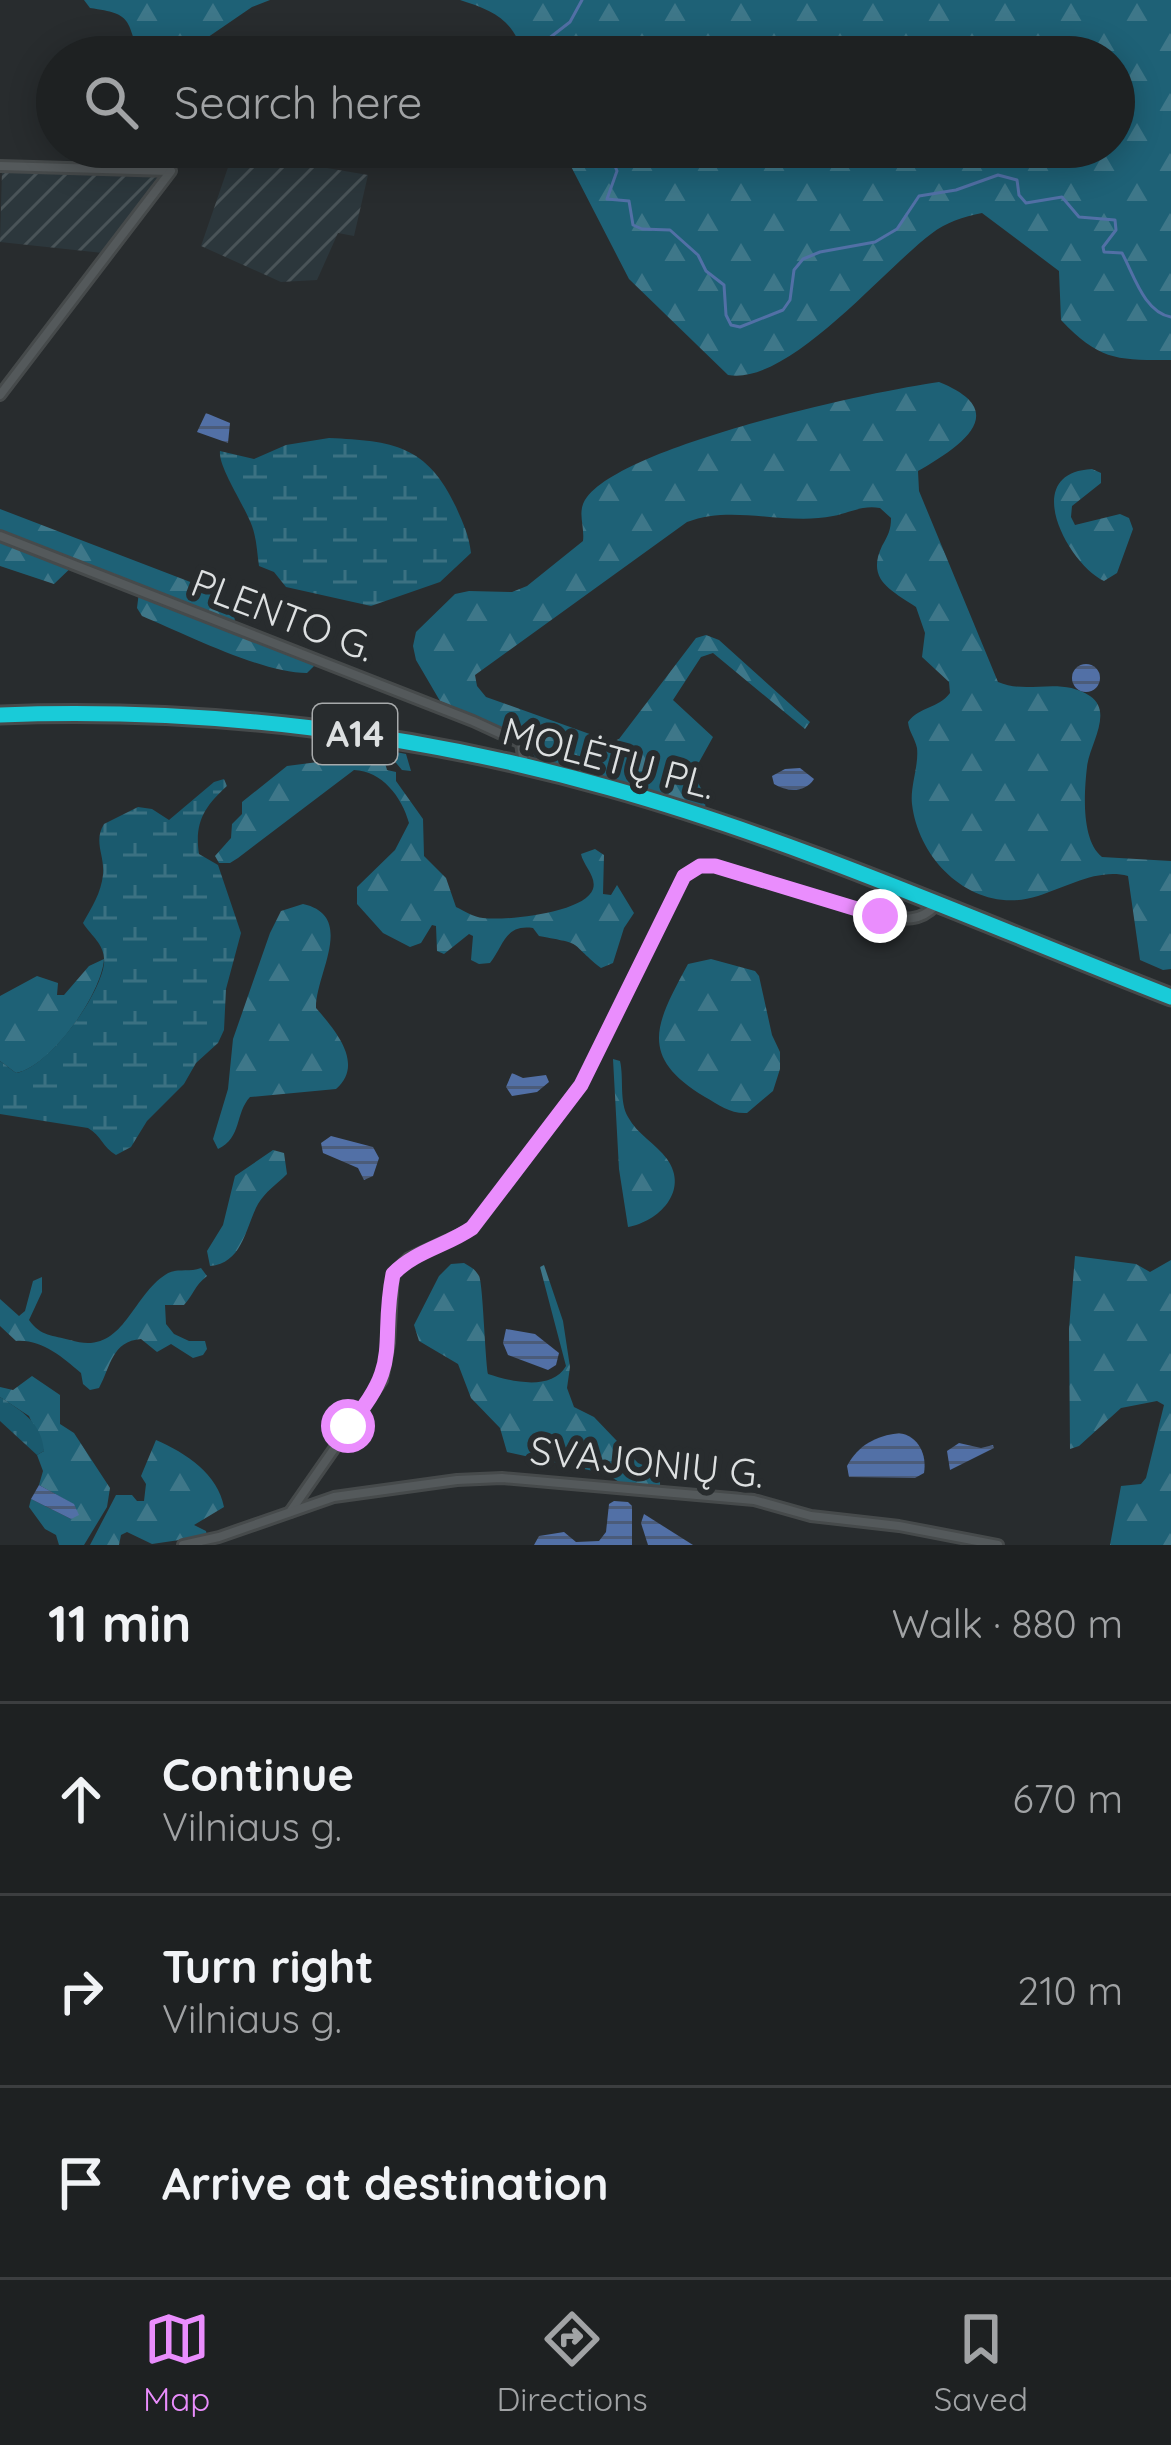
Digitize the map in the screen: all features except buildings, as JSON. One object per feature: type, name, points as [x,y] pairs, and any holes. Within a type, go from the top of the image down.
[{"type":"highway","name":"MOLĖTŲ PL.","points":[[0,715],[160,715],[252,722],[388,739],[524,766],[700,815],[1171,997]]},
{"type":"street","points":[[0,166],[36,167]]},
{"type":"street","points":[[0,394],[171,171],[68,168]]},
{"type":"street","name":"PLENTO G.","points":[[0,536],[472,721],[521,743],[524,766]]},
{"type":"street","points":[[290,1512],[382,1380],[393,1274],[409,1258],[472,1228],[581,1085],[684,876],[700,866],[715,866],[903,920],[926,916],[935,906]]},
{"type":"street","name":"SVAJONIŲ G.","points":[[183,1545],[219,1538],[334,1497],[458,1480],[543,1479],[754,1500],[811,1516],[899,1526],[998,1545]]},
{"type":"shaded area","points":[[228,168],[327,168],[368,175],[354,236],[338,233],[317,280],[281,282],[201,246]]},
{"type":"shaded area","points":[[2,170],[158,172],[161,178],[103,253],[0,242]]},
{"type":"shaded area","points":[[206,413],[230,423],[228,443],[197,432]]},
{"type":"shaded area","points":[[1086,664],[1096,668],[1100,678],[1096,688],[1086,692],[1076,688],[1072,678],[1076,668]]},
{"type":"shaded area","points":[[800,768],[814,779],[806,787],[790,790],[774,784],[772,776]]},
{"type":"shaded area","points":[[512,1073],[523,1078],[546,1075],[549,1082],[537,1092],[512,1096],[506,1087]]},
{"type":"shaded area","points":[[331,1136],[373,1147],[379,1158],[373,1176],[364,1180],[358,1168],[323,1153],[321,1143]]},
{"type":"shaded area","points":[[506,1329],[535,1334],[559,1353],[556,1365],[548,1370],[508,1355],[503,1343]]},
{"type":"shaded area","points":[[899,1433],[920,1447],[924,1473],[915,1478],[849,1477],[847,1466],[862,1447]]},
{"type":"shaded area","points":[[959,1443],[994,1448],[950,1470],[947,1451]]},
{"type":"shaded area","points":[[39,1485],[74,1504],[79,1515],[71,1519],[31,1499]]},
{"type":"shaded area","points":[[609,1504],[632,1506],[632,1545],[534,1545],[539,1536],[564,1532],[576,1542],[599,1541],[606,1532]]},
{"type":"shaded area","points":[[644,1514],[693,1545],[648,1545],[641,1523]]},
{"type":"green space","points":[[84,0],[270,0],[210,36],[133,36],[121,16],[90,8]]},
{"type":"green space","points":[[460,0],[1171,0],[1171,360],[1123,358],[1087,344],[1061,320],[1059,271],[982,213],[955,220],[931,234],[834,322],[778,363],[752,374],[728,375],[629,279],[572,168],[1135,168],[1135,36],[516,36],[483,8]]},
{"type":"green space","points":[[939,382],[961,393],[973,405],[976,417],[962,440],[918,471],[919,491],[998,682],[1067,687],[1097,703],[1100,720],[1085,790],[1090,839],[1102,857],[1171,861],[1171,969],[1140,960],[1128,876],[1094,876],[1038,896],[994,898],[955,880],[926,846],[912,804],[917,748],[908,722],[945,698],[950,693],[949,682],[922,657],[925,633],[916,607],[879,576],[878,558],[891,518],[880,508],[815,518],[722,515],[687,522],[475,675],[486,697],[612,742],[696,638],[706,635],[719,640],[810,722],[805,729],[713,653],[701,657],[673,700],[713,737],[693,773],[706,798],[705,809],[535,757],[525,738],[440,701],[416,660],[416,632],[455,594],[512,592],[527,586],[583,541],[584,502],[611,477],[649,458],[752,423]]},
{"type":"green space","points":[[329,438],[390,445],[420,459],[445,486],[471,553],[440,582],[371,606],[286,587],[274,572],[259,566],[252,526],[220,451],[254,459],[286,445]]},
{"type":"green space","points":[[1092,469],[1101,473],[1101,483],[1072,506],[1075,525],[1120,514],[1129,518],[1133,529],[1117,573],[1104,581],[1090,572],[1065,540],[1054,502],[1058,486],[1070,474]]},
{"type":"green space","points":[[0,509],[193,583],[231,604],[238,633],[316,664],[307,673],[289,671],[201,642],[142,616],[137,608],[140,584],[78,561],[54,584],[0,566]]},
{"type":"green space","points":[[323,743],[406,754],[411,771],[402,770],[392,758],[387,770],[396,772],[396,781],[423,819],[424,856],[446,878],[456,907],[473,915],[525,916],[576,904],[594,885],[581,854],[595,849],[604,855],[603,894],[611,895],[617,885],[634,913],[613,963],[601,968],[575,945],[539,936],[533,928],[516,929],[490,963],[479,964],[471,960],[473,936],[469,934],[444,954],[437,951],[436,926],[432,925],[421,943],[410,947],[383,933],[357,904],[357,887],[395,850],[409,823],[389,787],[364,771],[354,770],[238,858],[219,863],[215,856],[231,838],[242,802],[287,766],[318,762]]},
{"type":"green space","points":[[224,779],[227,786],[203,816],[198,833],[199,854],[218,865],[241,933],[218,1043],[147,1121],[131,1147],[116,1155],[88,1128],[0,1114],[0,1061],[16,1073],[43,1058],[70,1029],[100,978],[103,952],[83,923],[102,882],[99,837],[104,824],[138,807],[169,820]]},
{"type":"green space","points":[[303,904],[328,921],[329,948],[316,1008],[344,1047],[348,1069],[336,1089],[250,1097],[235,1132],[218,1149],[213,1139],[228,1089],[233,1039],[281,911]]},
{"type":"green space","points":[[104,959],[85,1008],[59,1043],[30,1068],[16,1073],[0,1061],[0,996],[37,976],[58,983],[57,995],[64,995],[89,966]]},
{"type":"green space","points":[[711,959],[759,976],[780,1052],[773,1091],[747,1113],[725,1108],[683,1082],[661,1052],[662,1021],[688,964]]},
{"type":"green space","points":[[613,1059],[620,1061],[628,1117],[667,1159],[675,1182],[660,1212],[628,1227],[619,1169]]},
{"type":"green space","points":[[273,1150],[284,1153],[287,1174],[258,1204],[236,1251],[210,1266],[207,1251],[223,1225],[235,1176]]},
{"type":"green space","points":[[1075,1256],[1136,1264],[1150,1272],[1171,1260],[1171,1545],[1110,1545],[1121,1486],[1141,1484],[1146,1478],[1164,1405],[1157,1401],[1121,1408],[1070,1449],[1069,1329]]},
{"type":"green space","points":[[464,1263],[479,1276],[488,1374],[531,1382],[551,1379],[566,1366],[540,1267],[544,1265],[563,1321],[570,1367],[567,1388],[574,1407],[594,1417],[638,1463],[660,1472],[660,1488],[622,1484],[607,1474],[507,1452],[500,1428],[471,1398],[458,1364],[419,1341],[414,1325],[439,1276],[451,1264]]},
{"type":"green space","points":[[201,1268],[207,1276],[184,1305],[165,1305],[166,1324],[189,1341],[205,1341],[203,1355],[193,1358],[171,1344],[157,1352],[141,1339],[131,1341],[114,1356],[99,1388],[90,1390],[81,1373],[51,1350],[16,1341],[0,1326],[0,1299],[19,1316],[25,1311],[33,1281],[42,1277],[42,1292],[29,1320],[34,1326],[70,1340],[102,1340],[114,1333],[165,1275]]},
{"type":"green space","points":[[32,1376],[60,1395],[60,1424],[74,1433],[110,1488],[107,1507],[84,1545],[59,1545],[56,1535],[45,1529],[29,1507],[31,1499],[71,1519],[73,1504],[39,1485],[43,1471],[37,1455],[44,1451],[29,1416],[0,1397],[0,1387],[13,1390]]},
{"type":"green space","points":[[0,1397],[35,1425],[44,1451],[37,1455],[0,1421]]},
{"type":"green space","points":[[156,1440],[189,1458],[221,1495],[224,1507],[194,1525],[207,1536],[152,1544],[127,1532],[119,1545],[90,1545],[116,1495],[144,1501],[146,1484],[141,1476]]},
{"type":"waterway","points":[[552,36],[570,22],[582,0]]},
{"type":"waterway","points":[[616,168],[607,199],[629,201],[633,225],[670,230],[698,255],[706,271],[724,285],[731,325],[740,327],[783,310],[790,300],[794,270],[803,259],[875,242],[897,229],[919,196],[956,190],[998,175],[1017,180],[1019,195],[1026,203],[1062,197],[1079,217],[1115,220],[1116,230],[1104,252],[1122,253],[1147,300],[1171,317]]},
{"type":"route","points":[[348,1426],[382,1380],[393,1274],[409,1258],[472,1228],[581,1085],[684,876],[700,866],[715,866],[880,916]]}]
